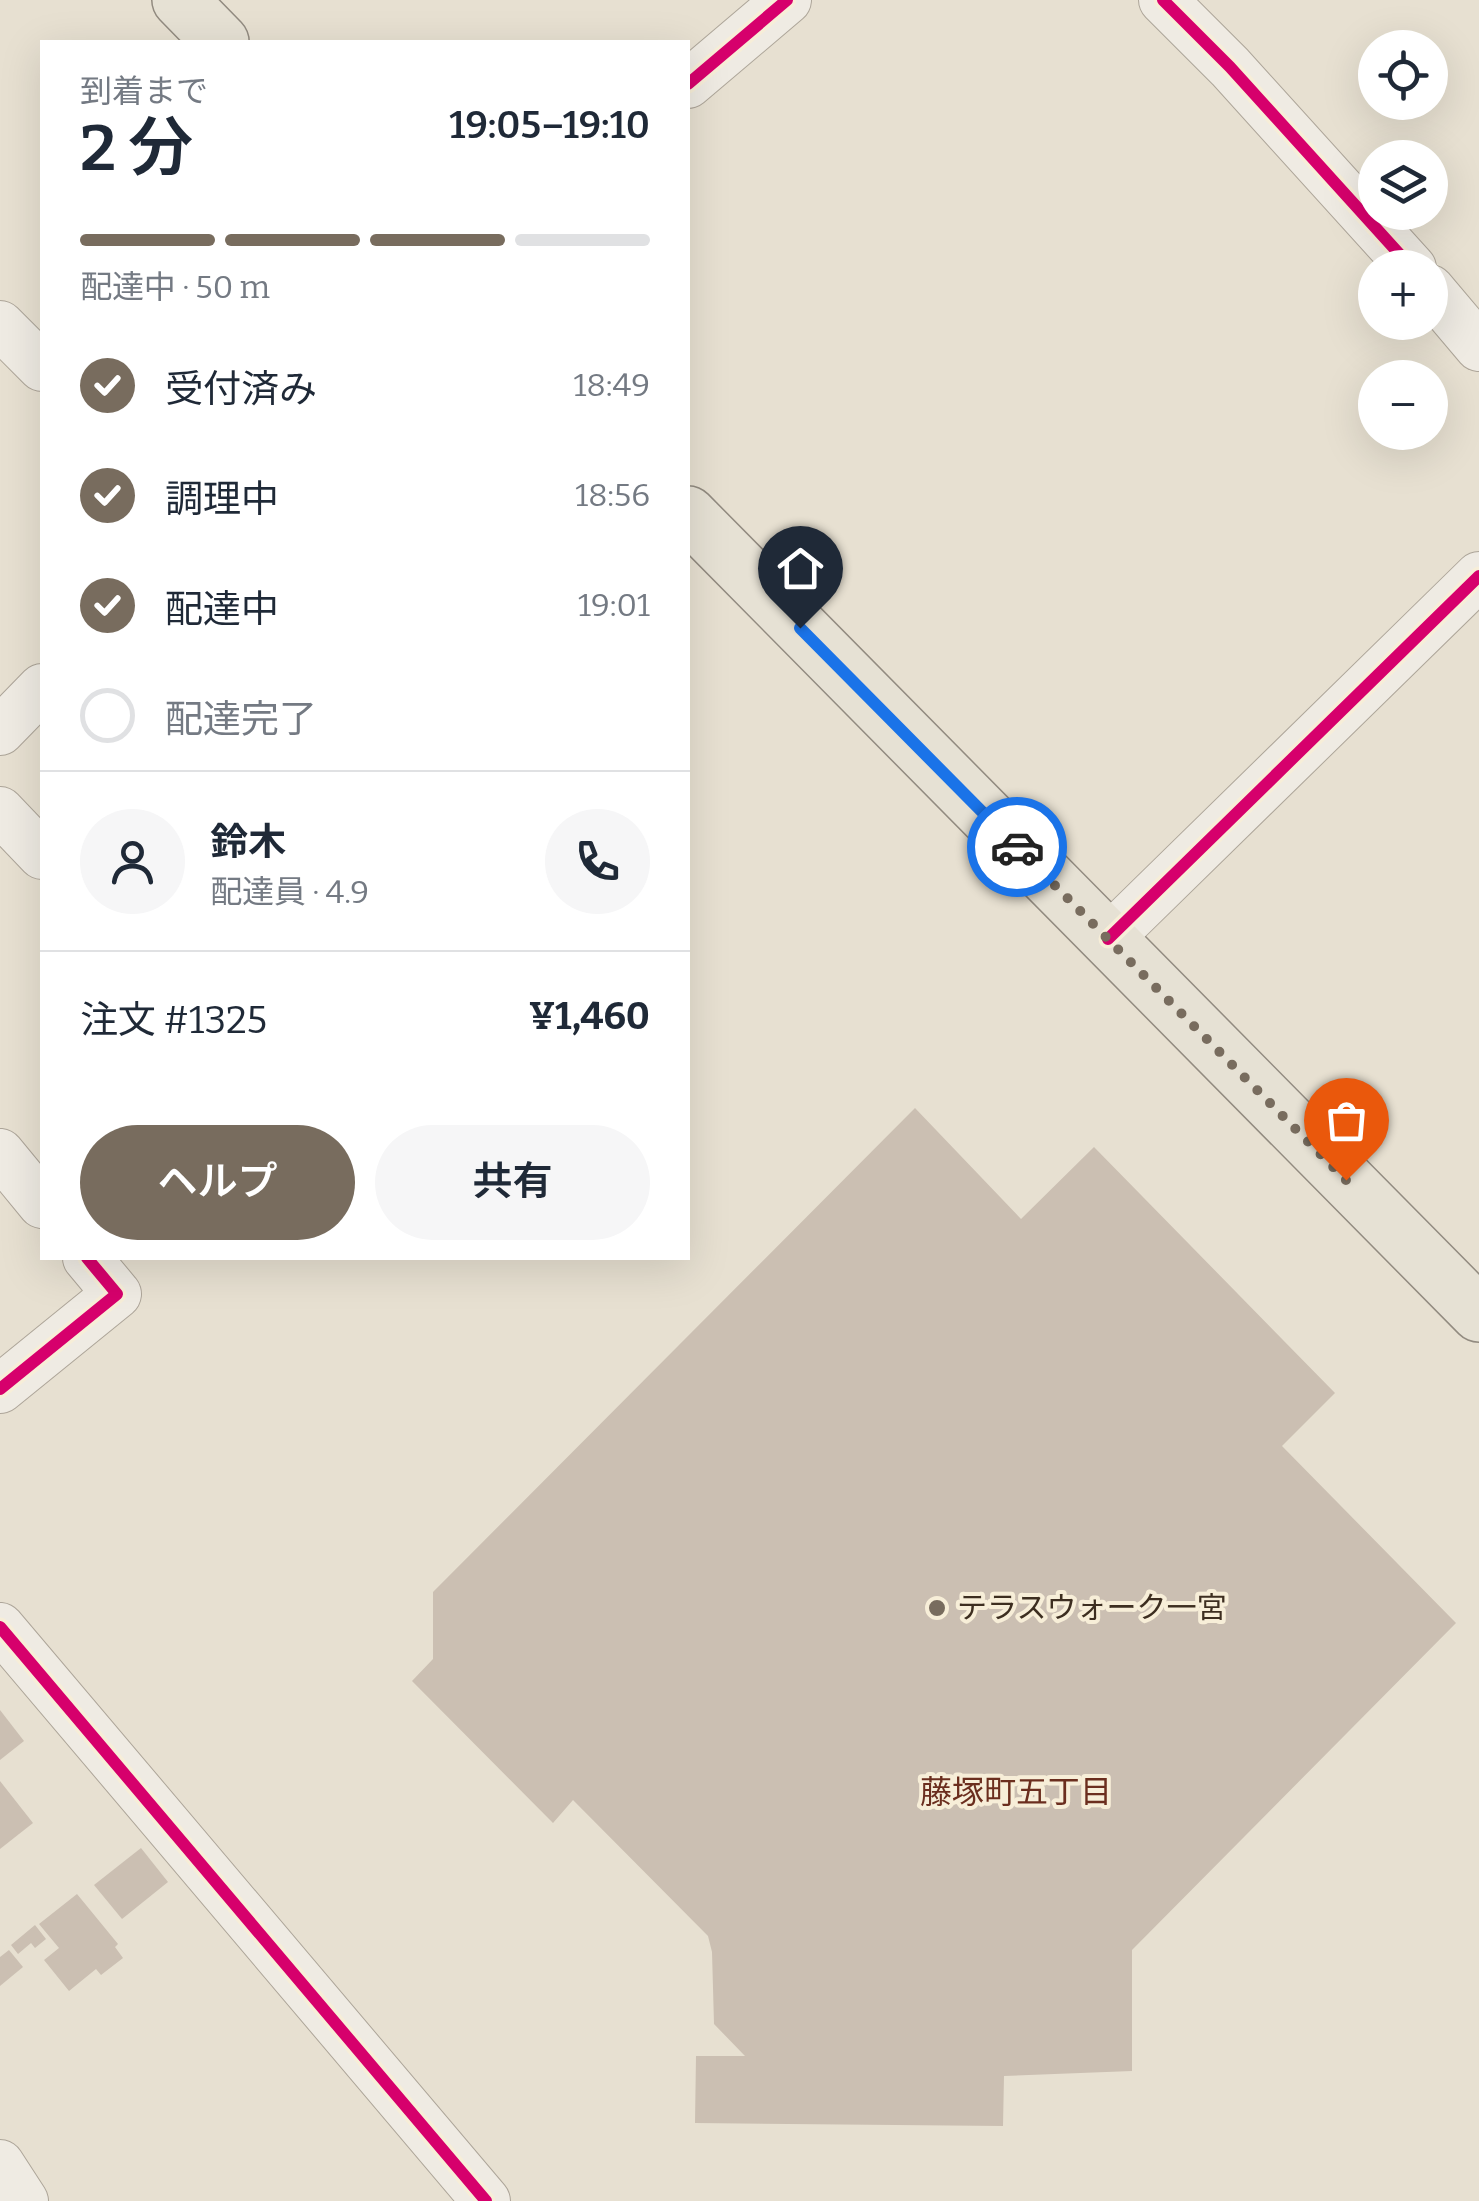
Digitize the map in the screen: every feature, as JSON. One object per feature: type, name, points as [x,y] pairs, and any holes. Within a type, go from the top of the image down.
[{"type":"main road","points":[[180,0],[220,40]]},
{"type":"main road","points":[[690,516],[1479,1314]]},
{"type":"street","points":[[690,82],[787,0]]},
{"type":"street","points":[[1164,0],[1396,250]]},
{"type":"street","points":[[1448,310],[1479,347]]},
{"type":"street","points":[[0,324],[40,365]]},
{"type":"street","points":[[1108,939],[1479,576]]},
{"type":"street","points":[[0,730],[40,690]]},
{"type":"street","points":[[0,811],[40,852]]},
{"type":"street","points":[[0,1153],[40,1202]]},
{"type":"street","points":[[0,1390],[117,1294],[89,1260]]},
{"type":"street","points":[[0,1627],[486,2201]]},
{"type":"street","points":[[0,2164],[24,2201]]},
{"type":"building","name":"テラスウォーク一宮","points":[[915,1108],[1021,1219],[1094,1147],[1335,1393],[1282,1446],[1456,1623],[1132,1950],[1132,2071],[1004,2076],[1003,2126],[695,2123],[696,2056],[745,2056],[714,2024],[708,1936],[573,1800],[553,1823],[412,1681],[433,1659],[433,1592]]},
{"type":"building","points":[[0,1710],[24,1741],[0,1760]]},
{"type":"building","points":[[0,1781],[33,1823],[0,1849]]},
{"type":"building","points":[[141,1848],[168,1882],[122,1919],[94,1885]]},
{"type":"building","points":[[77,1894],[118,1944],[115,1947],[123,1958],[101,1975],[96,1969],[69,1991],[44,1960],[59,1948],[39,1924]]},
{"type":"building","points":[[35,1925],[46,1939],[35,1948],[31,1943],[18,1954],[11,1945]]},
{"type":"building","points":[[9,1950],[23,1967],[0,1986],[0,1957]]},
{"type":"cycle path","points":[[690,82],[787,0]]},
{"type":"cycle path","points":[[1163,0],[1230,67],[1396,250]]},
{"type":"cycle path","points":[[1108,939],[1479,576]]},
{"type":"cycle path","points":[[0,1389],[117,1294],[89,1260]]},
{"type":"cycle path","points":[[0,1627],[486,2201]]},
{"type":"way so far","points":[[1017,847],[1346,1180]]},
{"type":"place","name":"テラスウォーク一宮","points":[[937,1608]]},
{"type":"district","name":"藤塚町五丁目","points":[[1016,1792]]},
{"type":"route","points":[[800,628],[1017,847]]}]
